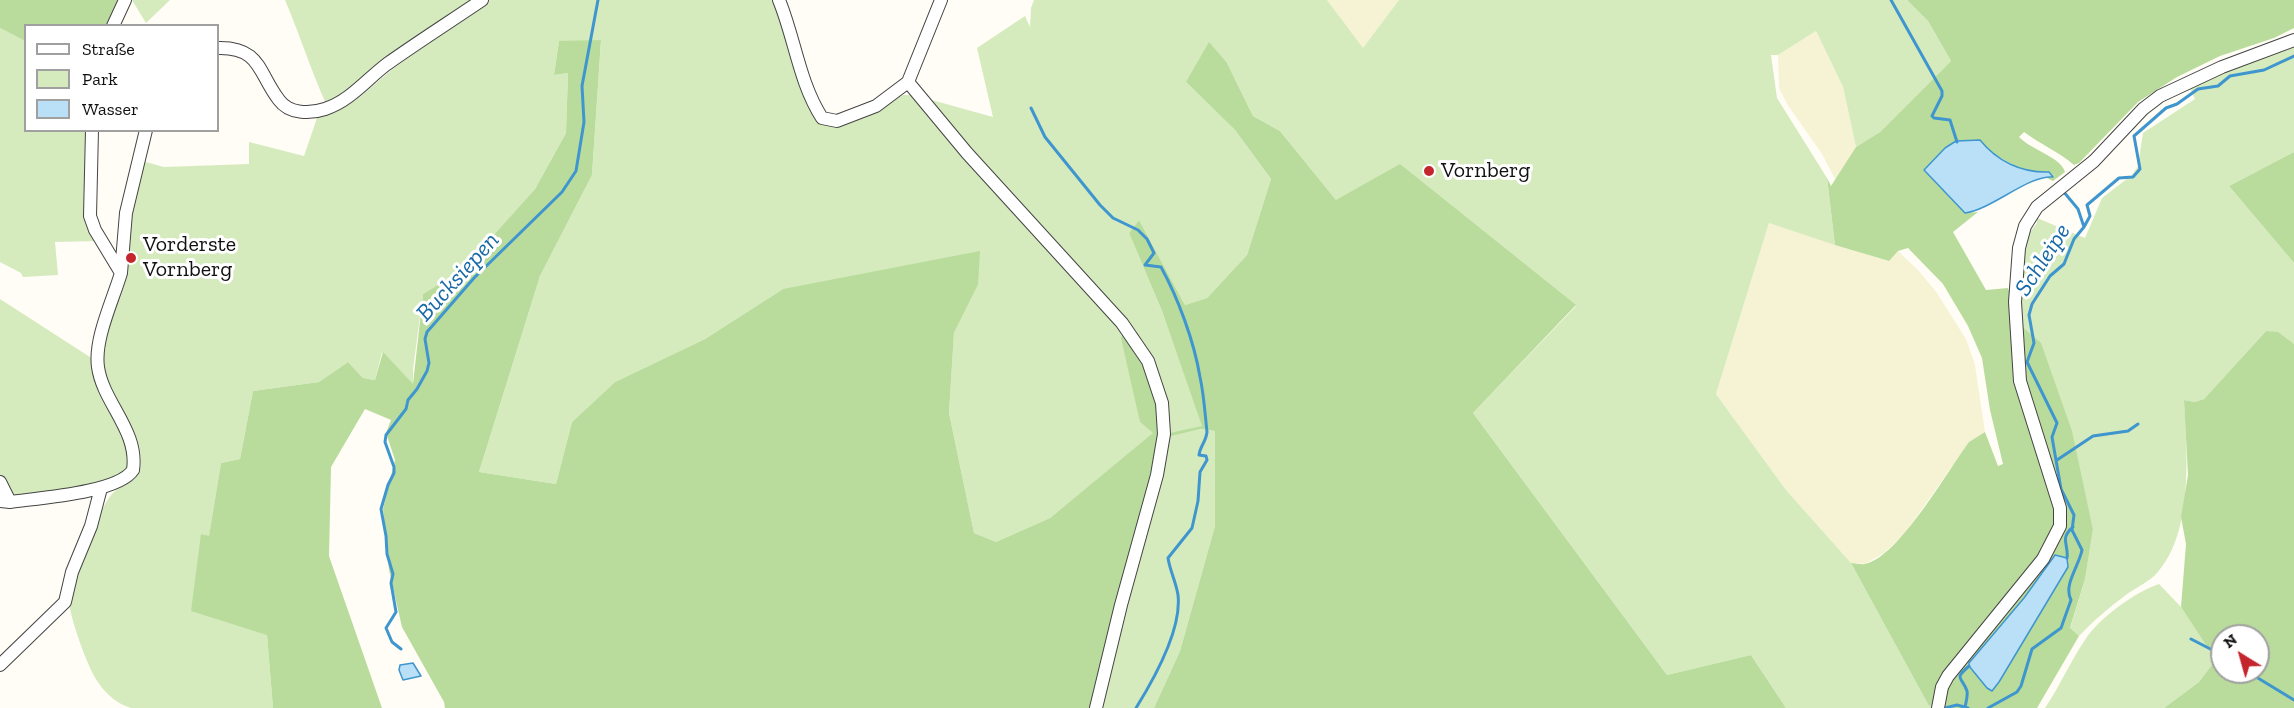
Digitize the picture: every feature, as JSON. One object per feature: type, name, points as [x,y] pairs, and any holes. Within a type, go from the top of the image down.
[{"type":"street","points":[[114,24],[126,0]]},
{"type":"street","points":[[219,48],[239,52],[258,62],[279,101],[288,108],[308,112],[323,110],[342,102],[386,65],[482,0]]},
{"type":"street","points":[[779,0],[801,73],[813,103],[822,118],[837,121],[876,106],[908,82],[941,0]]},
{"type":"street","points":[[1938,708],[1942,687],[1948,676],[2043,559],[2060,526],[2060,508],[2020,381],[2015,302],[2016,282],[2019,248],[2031,215],[2037,207],[2094,161],[2143,109],[2160,96],[2222,67],[2294,40]]},
{"type":"street","points":[[908,82],[967,153],[1122,323],[1148,361],[1162,403],[1164,434],[1157,475],[1120,605],[1096,708]]},
{"type":"street","points":[[92,132],[90,216],[94,230],[121,273]]},
{"type":"street","points":[[0,482],[5,501],[101,488],[124,480],[133,470],[134,464],[128,435],[101,379],[97,356],[121,273],[126,213],[146,132]]},
{"type":"street","points":[[0,665],[65,602],[72,572],[91,526],[101,488]]},
{"type":"shaded area","points":[[1327,0],[1399,0],[1363,49]]},
{"type":"shaded area","points":[[1816,31],[1843,87],[1856,147],[1836,181],[1822,154],[1787,104],[1779,88],[1778,55]]},
{"type":"shaded area","points":[[1769,223],[1888,261],[1898,251],[1937,293],[1966,339],[1975,365],[1985,432],[1969,442],[1906,532],[1884,553],[1865,564],[1851,563],[1786,490],[1716,394]]},
{"type":"green space","points":[[0,0],[121,0],[109,24],[24,24],[24,40],[0,28]]},
{"type":"green space","points":[[132,0],[170,0],[146,23]]},
{"type":"green space","points":[[285,0],[474,0],[327,106]]},
{"type":"green space","points":[[490,0],[775,0],[797,77],[816,121],[831,126],[876,111],[903,95],[912,95],[1125,329],[1140,422],[1154,433],[1050,518],[996,542],[974,533],[949,413],[954,333],[978,285],[783,289],[705,339],[615,382],[572,422],[556,484],[479,472],[540,276],[592,175],[601,41],[559,41],[554,75],[568,73],[566,133],[535,189],[462,270],[423,294],[413,385],[382,352],[375,380],[363,378],[348,362],[319,382],[253,391],[240,459],[221,463],[209,537],[202,534],[267,635],[273,708],[131,708],[122,704],[102,688],[92,673],[74,625],[69,595],[81,557],[108,499],[119,488],[136,478],[140,468],[139,446],[135,434],[108,384],[102,359],[105,337],[127,273],[129,214],[142,161],[164,167],[249,164],[249,142],[304,156],[317,118],[356,100],[395,67]]},
{"type":"green space","points":[[1034,0],[1327,0],[1363,48],[1399,0],[1907,0],[1928,21],[1951,61],[1880,132],[1856,147],[1843,87],[1816,31],[1778,55],[1771,55],[1777,98],[1827,178],[1835,245],[1769,223],[1716,394],[1786,490],[1851,563],[1929,706],[1935,704],[1935,708],[1786,708],[1751,655],[1667,675],[1473,413],[1576,306],[1336,200],[1280,131],[1253,116],[1227,63],[1186,82],[1235,130],[1271,179],[1247,255],[1207,298],[1185,305],[1139,220],[1129,233],[1162,311],[1203,427],[1165,434],[1151,360],[928,99],[993,117],[977,48],[1025,16],[1030,27]]},
{"type":"green space","points":[[1907,0],[2294,0],[2294,28],[2274,38],[2220,56],[2177,77],[2138,102],[2079,163],[2074,165],[2024,132],[2019,137],[2024,142],[2058,162],[2065,172],[2053,181],[2045,177],[2052,177],[2048,172],[2034,172],[2019,168],[1990,152],[1956,141],[1945,148],[1925,170],[1965,213],[1978,212],[1953,232],[1986,290],[2008,288],[2013,303],[2018,383],[2058,508],[2058,525],[2016,591],[1935,704],[1929,706],[1851,563],[1865,564],[1878,558],[1893,546],[1922,511],[1969,442],[1985,432],[1998,466],[2003,464],[1990,410],[1982,358],[1968,326],[1943,284],[1908,248],[1898,251],[1889,261],[1835,245],[1827,178],[1831,186],[1856,147],[1880,132],[1951,61],[1928,21]]},
{"type":"green space","points":[[0,28],[24,40],[24,132],[87,132],[97,241],[55,242],[58,275],[23,277],[21,273],[0,262]]},
{"type":"green space","points":[[601,40],[592,175],[540,276],[479,472],[556,484],[572,422],[615,382],[705,339],[783,289],[980,251],[978,285],[954,333],[949,413],[974,533],[996,542],[1050,518],[1153,433],[1140,422],[1121,338],[1125,329],[1147,360],[1163,433],[1092,708],[445,708],[444,702],[402,627],[389,570],[383,509],[395,460],[386,433],[391,420],[365,409],[331,467],[329,556],[382,708],[273,708],[267,635],[191,611],[201,534],[209,536],[221,463],[240,459],[253,391],[319,382],[348,362],[363,378],[375,380],[383,352],[413,384],[423,294],[462,270],[535,189],[566,133],[568,73],[554,75],[559,41]]},
{"type":"green space","points":[[1209,42],[1227,63],[1253,116],[1280,131],[1336,200],[1400,164],[1576,305],[1473,413],[1667,675],[1751,655],[1786,708],[1154,708],[1180,651],[1215,526],[1215,431],[1200,429],[1171,436],[1160,478],[1165,434],[1202,426],[1162,311],[1129,233],[1139,220],[1185,305],[1207,298],[1247,255],[1271,179],[1235,130],[1186,82]]},
{"type":"green space","points":[[2294,42],[2294,152],[2229,186],[2294,263],[2294,344],[2278,333],[2266,331],[2204,399],[2195,402],[2184,400],[2186,491],[2183,514],[2169,556],[2154,576],[2114,604],[2079,636],[2070,629],[2085,579],[2093,530],[2020,325],[2021,243],[2037,223],[2037,218],[2085,238],[2102,198],[2132,175],[2138,166],[2143,133],[2195,99],[2188,84]]},
{"type":"green space","points":[[2294,152],[2294,263],[2229,186]]},
{"type":"green space","points":[[0,299],[93,359],[129,448],[127,470],[106,483],[13,499],[0,476]]},
{"type":"green space","points":[[2020,325],[2041,343],[2072,431],[2093,530],[2085,579],[2070,628],[2079,636],[2037,708],[1941,708],[1944,689],[2062,526],[2022,381]]},
{"type":"green space","points":[[2266,331],[2278,332],[2294,344],[2294,708],[2164,708],[2199,682],[2210,668],[2210,684],[2270,684],[2270,624],[2210,624],[2210,651],[2181,607],[2186,544],[2181,517],[2188,475],[2184,400],[2195,402],[2204,399]]},
{"type":"green space","points":[[1199,429],[1215,431],[1215,526],[1180,651],[1154,708],[1102,708],[1171,435]]},
{"type":"green space","points":[[2159,584],[2181,607],[2210,650],[2210,669],[2199,682],[2164,708],[2045,708],[2091,632],[2118,607]]},
{"type":"water","points":[[1980,140],[2002,160],[2019,168],[2049,172],[2053,177],[2033,181],[1987,205],[1965,213],[1924,170],[1945,148],[1956,141]]},
{"type":"water","points":[[2055,555],[2067,558],[2068,567],[1992,691],[1987,688],[1969,663],[2024,598]]},
{"type":"water","points":[[413,663],[421,676],[403,680],[399,670],[400,665]]},
{"type":"waterway","name":"Bucksiepen","points":[[401,649],[392,642],[386,628],[396,612],[391,583],[393,574],[387,554],[381,509],[394,473],[385,442],[386,435],[406,409],[408,400],[427,371],[429,363],[425,339],[427,332],[474,278],[562,192],[576,171],[584,122],[582,86],[598,0]]},
{"type":"waterway","points":[[1891,0],[1942,91],[1942,96],[1932,116],[1950,120],[1957,142]]},
{"type":"waterway","name":"Schleipe","points":[[1988,708],[2017,692],[2021,686],[2032,649],[2061,628],[2071,600],[2070,582],[2082,550],[2072,530],[2074,515],[2061,489],[2052,437],[2057,423],[2027,362],[2034,343],[2029,315],[2032,304],[2050,276],[2064,264],[2074,239],[2090,216],[2087,205],[2119,178],[2133,177],[2140,169],[2134,136],[2166,108],[2177,104],[2198,89],[2218,86],[2230,76],[2264,70],[2294,56]]},
{"type":"waterway","points":[[1031,108],[1045,137],[1100,205],[1113,218],[1138,230],[1147,239],[1154,253],[1145,265],[1161,267],[1167,279],[1190,335],[1201,384],[1207,432],[1199,455],[1206,456],[1207,460],[1200,472],[1198,501],[1192,528],[1168,558],[1178,595],[1176,623],[1158,669],[1136,708]]},
{"type":"waterway","points":[[2063,191],[2078,209],[2084,227]]},
{"type":"waterway","points":[[2057,460],[2093,436],[2128,431],[2138,424]]},
{"type":"waterway","points":[[2067,558],[2065,538],[2073,527]]},
{"type":"waterway","points":[[2191,639],[2210,649]]},
{"type":"waterway","points":[[1965,707],[1967,691],[1960,676],[1969,666]]},
{"type":"waterway","points":[[2268,684],[2294,700]]},
{"type":"waterway","name":"Schleipe","points":[[1945,708],[1957,705],[1968,708]]},
{"type":"place","name":"Vornberg","points":[[1429,171]]},
{"type":"place","name":"Vorderste Vornberg","points":[[131,258]]}]
